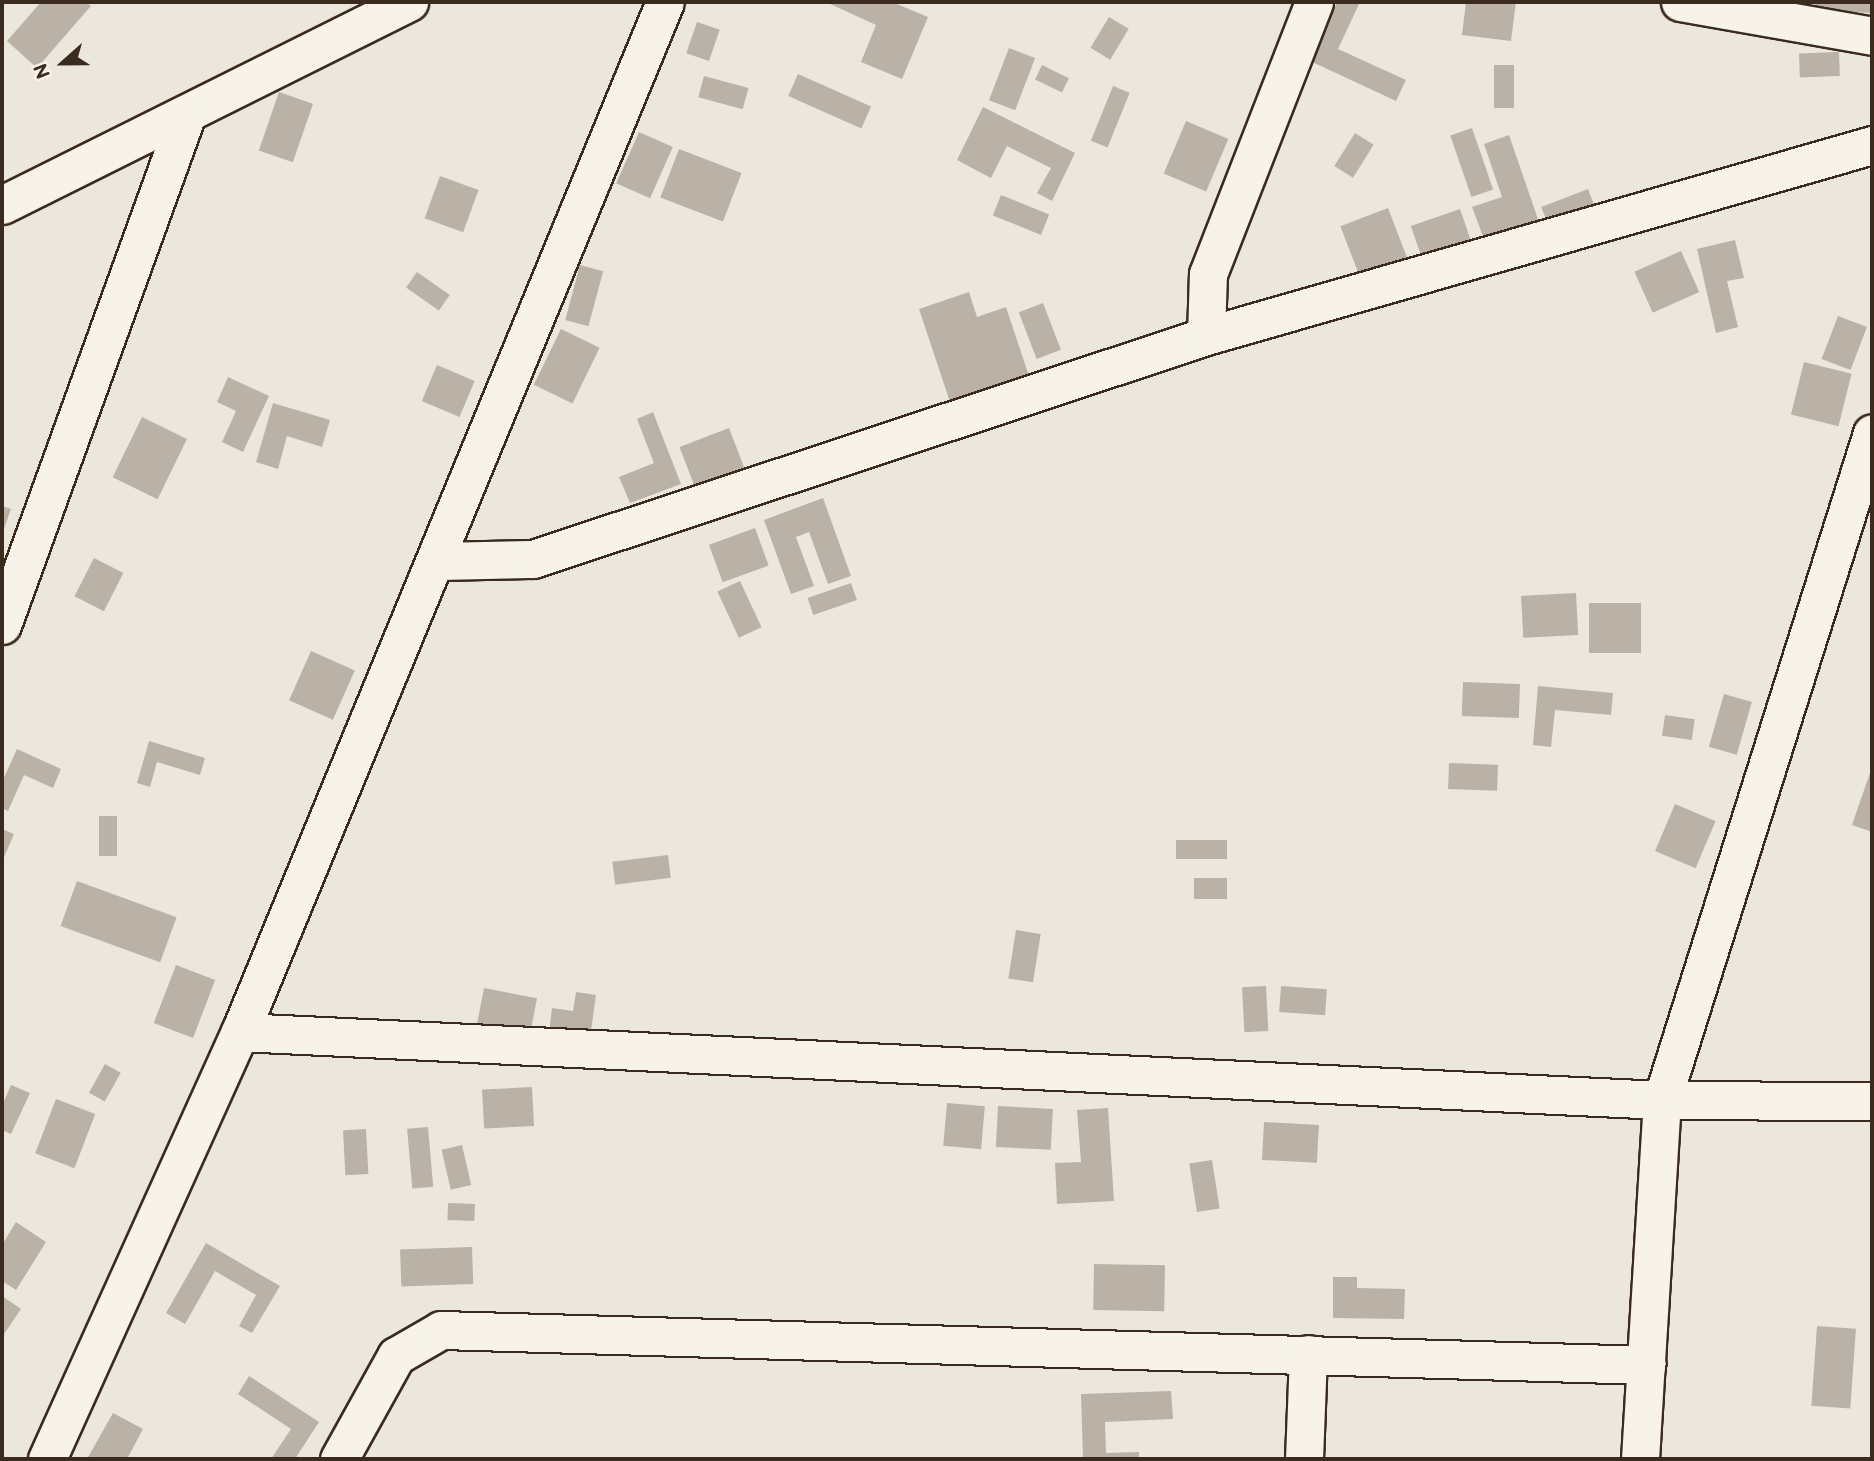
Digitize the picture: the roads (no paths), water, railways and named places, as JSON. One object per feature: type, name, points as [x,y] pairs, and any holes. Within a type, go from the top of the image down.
[{"type":"street","points":[[2,205],[409,2]]},
{"type":"street","points":[[47,1459],[240,1031],[665,2]]},
{"type":"street","points":[[1206,336],[1208,274],[1314,2]]},
{"type":"street","points":[[1680,2],[1872,36]]},
{"type":"street","points":[[2,625],[187,114]]},
{"type":"street","points":[[436,561],[533,559],[1206,336],[1872,145]]},
{"type":"street","points":[[1640,1459],[1662,1100],[1872,433]]},
{"type":"street","points":[[240,1031],[1662,1100],[1872,1101]]},
{"type":"street","points":[[339,1459],[396,1356],[441,1330],[1646,1365]]},
{"type":"street","points":[[1304,1459],[1308,1354]]}]
